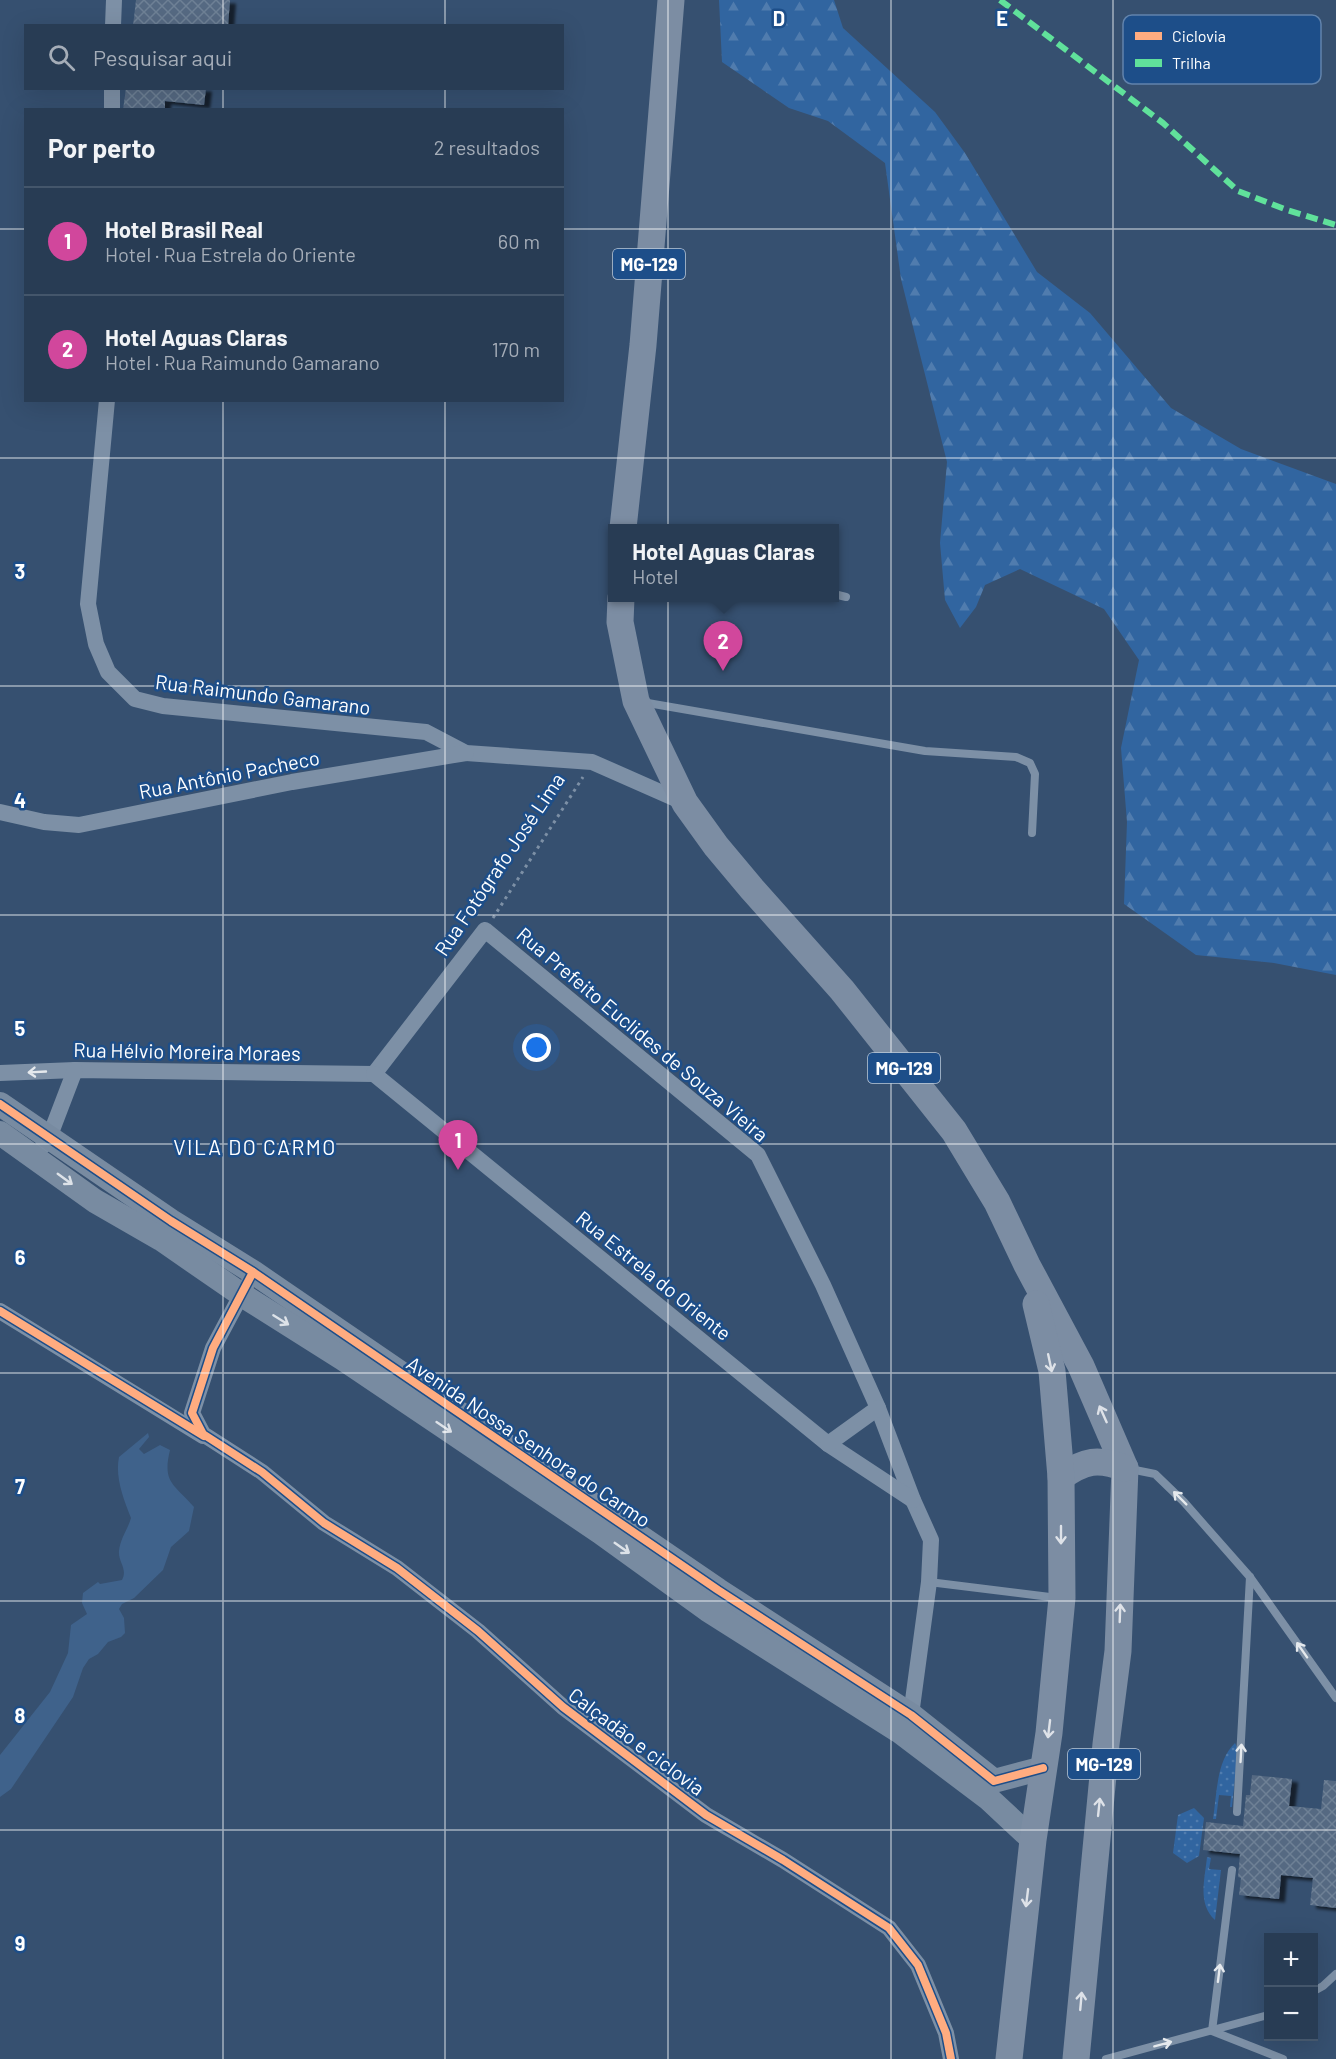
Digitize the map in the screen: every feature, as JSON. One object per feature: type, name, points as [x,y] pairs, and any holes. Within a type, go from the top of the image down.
[{"type":"main road","name":"MG-129","points":[[623,524],[643,345],[671,0]]},
{"type":"main road","name":"MG-129","points":[[621,602],[620,622],[636,701],[686,803],[716,846],[842,990],[954,1131],[997,1202],[1027,1265],[1081,1366],[1125,1468],[1118,1651],[1104,1756],[1076,2059]]},
{"type":"main road","name":"MG-129","points":[[1012,2056],[1062,1599],[1061,1477],[1052,1371],[1027,1265]]},
{"type":"main road","points":[[1061,1477],[1075,1467],[1092,1461],[1109,1462],[1125,1468]]},
{"type":"street","points":[[113,24],[114,0]]},
{"type":"street","points":[[112,90],[112,108]]},
{"type":"street","name":"Rua Raimundo Gamarano","points":[[107,402],[88,604],[96,644],[108,672],[135,699],[162,706],[426,732],[466,753],[592,762],[686,803]]},
{"type":"street","name":"Rua Antônio Pacheco","points":[[0,812],[44,822],[79,825],[292,782],[466,753]]},
{"type":"street","name":"Rua Fotógrafo José Lima","points":[[374,1074],[485,930]]},
{"type":"street","name":"Rua Prefeito Euclides de Souza Vieira","points":[[485,930],[758,1155],[823,1285],[878,1407],[913,1500],[931,1540],[929,1582],[905,1723]]},
{"type":"street","points":[[35,1158],[49,1138],[75,1070]]},
{"type":"street","name":"Rua Hélvio Moreira Moraes","points":[[0,1073],[75,1070],[374,1074]]},
{"type":"street","name":"Rua Estrela do Oriente","points":[[374,1074],[828,1444],[913,1500]]},
{"type":"street","name":"Avenida Nossa Senhora do Carmo","points":[[0,1104],[49,1138],[166,1230],[242,1295],[347,1349]]},
{"type":"street","name":"Avenida Nossa Senhora do Carmo","points":[[0,1133],[95,1200],[166,1230],[253,1272],[347,1349],[605,1523],[713,1600],[993,1781],[1043,1768]]},
{"type":"street","points":[[253,1272],[213,1348],[192,1413],[203,1434],[262,1472]]},
{"type":"street","points":[[0,1311],[262,1472]]},
{"type":"street","points":[[828,1444],[878,1407]]},
{"type":"street","name":"Calçadão e ciclovia","points":[[262,1472],[324,1523],[397,1568],[478,1631],[563,1707],[697,1808],[889,1928],[918,1965],[946,2032],[951,2059]]},
{"type":"street","name":"Avenida Nossa Senhora do Carmo","points":[[905,1723],[1034,1840]]},
{"type":"lane","points":[[839,595],[846,597]]},
{"type":"lane","points":[[636,701],[925,751],[1016,757],[1030,763],[1035,774],[1032,833]]},
{"type":"lane","points":[[1125,1468],[1155,1474],[1184,1502],[1250,1577],[1336,1698]]},
{"type":"lane","points":[[1238,1812],[1250,1577]]},
{"type":"lane","points":[[929,1582],[1062,1599]]},
{"type":"lane","points":[[1212,2031],[1232,1870]]},
{"type":"lane","points":[[1318,1989],[1336,1974]]},
{"type":"lane","points":[[1106,2059],[1264,2016]]},
{"type":"lane","points":[[1212,2031],[1283,2059]]},
{"type":"green space","points":[[719,0],[834,0],[843,28],[935,112],[965,153],[1037,272],[1090,313],[1171,408],[1241,449],[1336,484],[1336,975],[1274,963],[1196,955],[1124,904],[1127,822],[1121,748],[1139,660],[1104,609],[1020,569],[985,585],[976,607],[960,628],[945,600],[940,543],[947,462],[901,279],[885,163],[828,121],[789,108],[722,62]]},
{"type":"green space","points":[[1235,1743],[1238,1749],[1232,1807],[1230,1807],[1231,1796],[1219,1795],[1216,1819],[1213,1819],[1221,1768],[1229,1750]]},
{"type":"green space","points":[[1194,1808],[1204,1818],[1199,1856],[1187,1863],[1173,1853],[1178,1815]]},
{"type":"green space","points":[[1207,1857],[1211,1858],[1209,1869],[1221,1870],[1215,1920],[1209,1914],[1204,1899]]},
{"type":"shaded area","points":[[148,1433],[149,1437],[139,1449],[144,1454],[160,1445],[170,1450],[169,1476],[176,1488],[194,1507],[189,1531],[171,1547],[163,1570],[134,1598],[122,1604],[119,1609],[124,1618],[125,1633],[108,1642],[98,1654],[89,1659],[83,1668],[73,1697],[11,1789],[0,1797],[0,1755],[50,1692],[68,1653],[71,1625],[87,1614],[82,1603],[83,1593],[98,1582],[100,1584],[122,1580],[124,1576],[119,1551],[131,1518],[119,1480],[119,1457]]},
{"type":"building","points":[[136,0],[230,0],[228,24],[133,24]]},
{"type":"building","points":[[126,90],[206,90],[204,105],[165,101],[165,108],[123,108]]},
{"type":"building","points":[[1252,1775],[1292,1779],[1289,1806],[1321,1809],[1324,1780],[1336,1781],[1336,1908],[1310,1905],[1313,1878],[1281,1875],[1279,1899],[1239,1895],[1240,1854],[1203,1850],[1206,1822],[1243,1826],[1246,1795],[1250,1795]]},
{"type":"marked path","points":[[1000,0],[1163,123],[1238,191],[1287,210],[1336,225]]},
{"type":"cycle path","points":[[0,1104],[171,1221],[253,1272],[718,1590],[911,1715],[994,1781],[1043,1768]]},
{"type":"cycle path","points":[[253,1272],[213,1348],[192,1413],[203,1434],[262,1472],[324,1523],[397,1568],[478,1631],[563,1707],[706,1815],[783,1860],[889,1928],[918,1965],[946,2033],[951,2059]]},
{"type":"cycle path","points":[[0,1311],[204,1436]]},
{"type":"place","name":"Hotel Aguas Claras","points":[[723,671]]},
{"type":"place","name":"Hotel Brasil Real","points":[[458,1170]]},
{"type":"district","name":"VILA DO CARMO","points":[[255,1146]]}]
